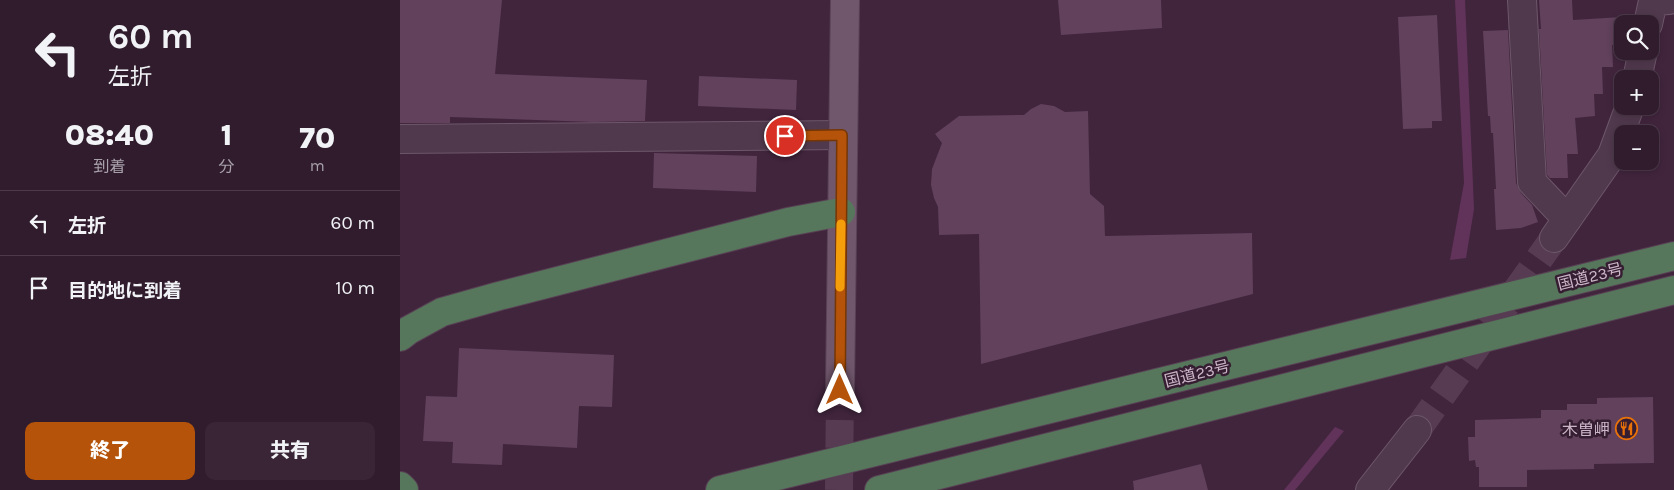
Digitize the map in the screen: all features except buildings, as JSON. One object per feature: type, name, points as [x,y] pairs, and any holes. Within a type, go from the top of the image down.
[{"type":"highway","points":[[400,337],[442,312],[788,222],[841,212]]},
{"type":"highway","name":"国道23号","points":[[720,489],[1674,256]]},
{"type":"highway","points":[[879,490],[1674,290]]},
{"type":"highway","points":[[400,486],[404,490]]},
{"type":"main road","points":[[840,390],[845,0]]},
{"type":"street","points":[[1522,0],[1532,182],[1561,229],[1612,155],[1627,115]]},
{"type":"street","points":[[1650,15],[1653,1],[1670,0]]},
{"type":"street","points":[[400,139],[842,135]]},
{"type":"street","points":[[1370,490],[1417,430]]},
{"type":"shaded area","points":[[1455,0],[1465,0],[1474,209],[1466,258],[1450,260],[1464,183]]},
{"type":"shaded area","points":[[1335,427],[1344,431],[1295,490],[1284,490]]},
{"type":"tunnel","points":[[1417,430],[1554,238]]},
{"type":"tunnel","points":[[839,490],[840,390]]},
{"type":"slow traffic","points":[[840,287],[841,224]]},
{"type":"place","name":"木曽岬","points":[[1626,429]]},
{"type":"route","points":[[785,136],[842,135],[840,390]]}]
